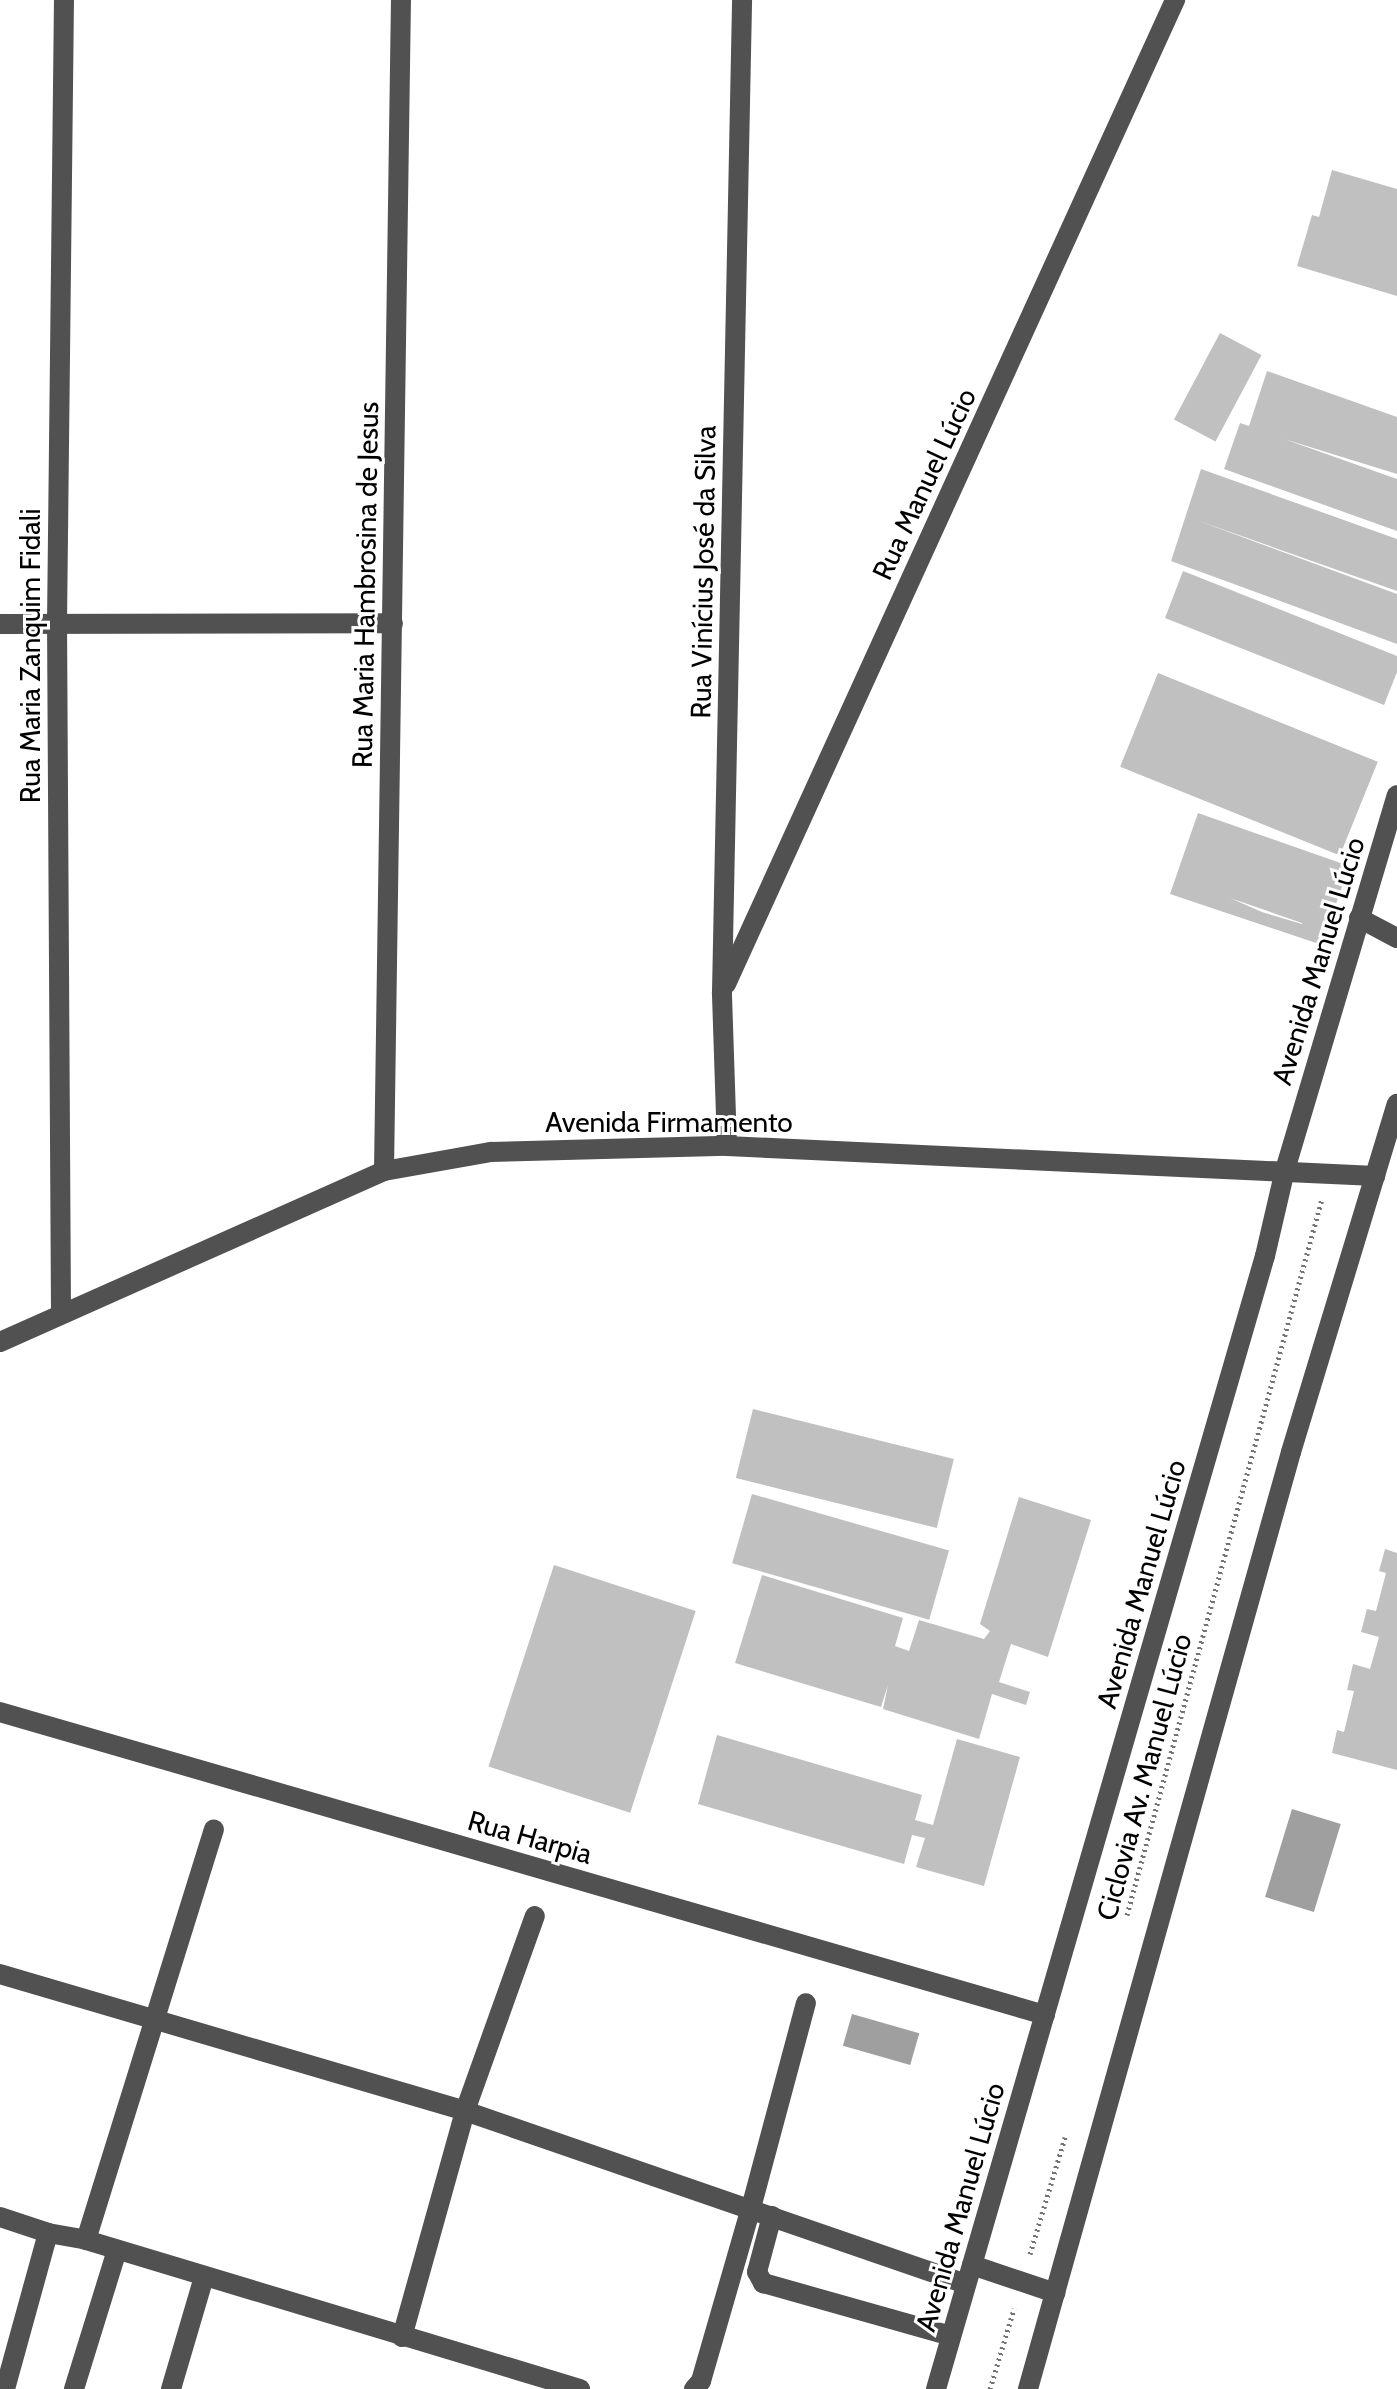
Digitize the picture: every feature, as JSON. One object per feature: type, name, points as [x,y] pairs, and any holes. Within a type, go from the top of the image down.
[{"type":"street","name":"Rua Maria Zanquim Fidali","points":[[61,1313],[57,624],[64,0]]},
{"type":"street","name":"Rua Maria Hambrosina de Jesus","points":[[384,1171],[401,0]]},
{"type":"street","name":"Rua Vinícius José da Silva","points":[[727,1146],[722,992],[742,0]]},
{"type":"street","name":"Rua Manuel Lúcio","points":[[722,992],[1175,0]]},
{"type":"street","points":[[0,624],[393,623]]},
{"type":"street","name":"Avenida Manuel Lúcio","points":[[936,2389],[1265,1256],[1285,1170],[1397,795]]},
{"type":"street","points":[[1359,918],[1397,938]]},
{"type":"street","points":[[1028,2389],[1287,1467],[1397,1104]]},
{"type":"street","name":"Avenida Firmamento","points":[[0,1342],[384,1171],[491,1152],[727,1146],[1375,1176]]},
{"type":"street","name":"Rua Harpia","points":[[0,1712],[1045,2015]]},
{"type":"street","points":[[86,2240],[214,1829]]},
{"type":"street","points":[[402,2337],[465,2111],[535,1916]]},
{"type":"street","points":[[0,1974],[154,2022],[465,2111],[772,2216],[969,2274],[1022,2282],[1055,2293]]},
{"type":"street","points":[[694,2389],[701,2381],[806,2003]]},
{"type":"street","points":[[772,2216],[757,2272],[763,2283],[951,2336]]},
{"type":"street","points":[[0,2217],[48,2233],[86,2240],[580,2389]]},
{"type":"street","points":[[5,2389],[48,2233]]},
{"type":"street","points":[[74,2389],[117,2250]]},
{"type":"street","points":[[171,2389],[204,2277]]},
{"type":"path","name":"Ciclovia Av. Manuel Lúcio","points":[[1126,1921],[1329,1173]]},
{"type":"path","points":[[990,2389],[1066,2133]]},
{"type":"shaded area","points":[[1292,1809],[1341,1824],[1314,1912],[1265,1897]]},
{"type":"shaded area","points":[[852,2014],[919,2033],[910,2065],[843,2046]]},
{"type":"building","points":[[1332,170],[1397,189],[1397,296],[1297,266],[1312,215],[1319,217]]},
{"type":"building","points":[[1220,333],[1261,355],[1215,442],[1174,420]]},
{"type":"building","points":[[1267,371],[1397,417],[1397,474],[1284,439],[1397,479],[1397,531],[1224,469],[1240,423],[1249,426]]},
{"type":"building","points":[[1201,469],[1397,539],[1397,591],[1196,520],[1397,594],[1397,644],[1171,561]]},
{"type":"building","points":[[1183,571],[1397,656],[1397,672],[1384,705],[1165,618]]},
{"type":"building","points":[[1158,673],[1378,762],[1340,855],[1120,767]]},
{"type":"building","points":[[1198,813],[1349,866],[1322,945],[1170,894]],"holes":[[[1230,898],[1302,923],[1262,912]]]},
{"type":"building","points":[[753,1409],[954,1459],[937,1528],[736,1478]]},
{"type":"building","points":[[752,1494],[949,1551],[929,1620],[732,1563]]},
{"type":"building","points":[[1019,1497],[1091,1520],[1048,1657],[1011,1644],[999,1682],[1030,1692],[1026,1705],[992,1694],[979,1739],[883,1709],[888,1685],[881,1707],[735,1663],[762,1575],[903,1618],[895,1646],[909,1651],[919,1620],[984,1639],[990,1631],[980,1624]]},
{"type":"building","points":[[1385,1549],[1397,1553],[1397,1770],[1332,1753],[1337,1730],[1344,1732],[1354,1691],[1347,1690],[1353,1664],[1370,1669],[1379,1637],[1361,1632],[1367,1609],[1376,1611],[1386,1573],[1379,1571]]},
{"type":"building","points":[[554,1565],[696,1611],[630,1813],[488,1767]]},
{"type":"building","points":[[717,1735],[922,1795],[915,1820],[933,1825],[957,1739],[1020,1757],[984,1886],[916,1867],[925,1838],[912,1835],[904,1864],[698,1804]]}]
